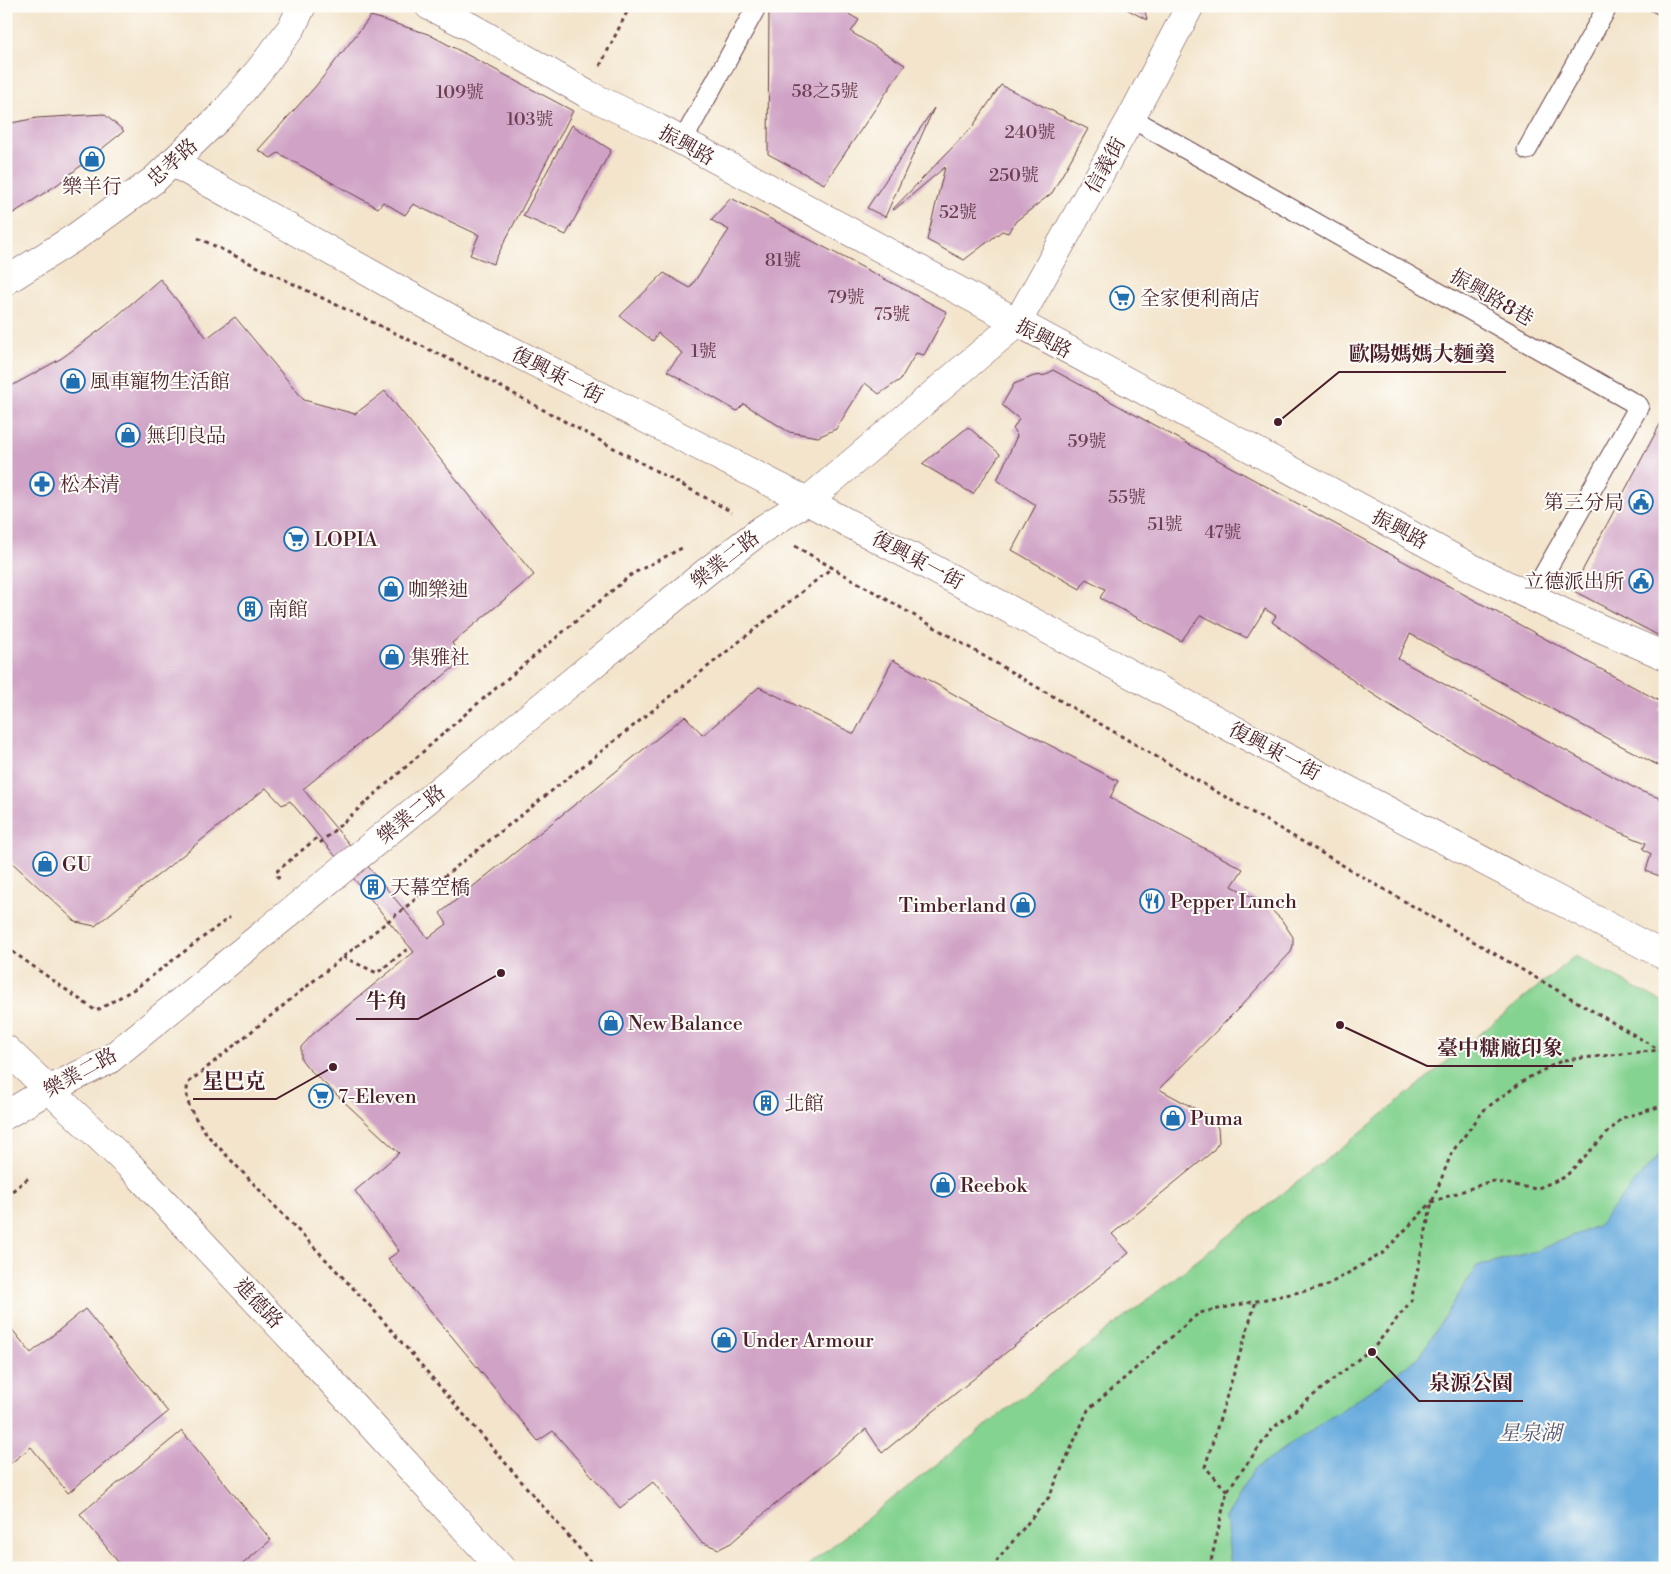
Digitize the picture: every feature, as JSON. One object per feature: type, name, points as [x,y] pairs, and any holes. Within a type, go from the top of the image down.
[{"type":"street","name":"忠孝路","points":[[6,281],[84,231],[154,180],[224,113],[292,27],[302,6]]},
{"type":"street","name":"振興路","points":[[429,6],[471,27],[588,94],[682,142],[1476,570],[1531,597],[1665,656]]},
{"type":"street","name":"信義街","points":[[1017,323],[1131,118],[1190,6]]},
{"type":"street","name":"復興東一街","points":[[172,162],[472,331],[807,501],[1665,956]]},
{"type":"street","name":"樂業二路","points":[[6,1115],[48,1090],[109,1060],[641,625],[761,530],[807,501],[1017,323]]},
{"type":"street","name":"進德路","points":[[6,1049],[132,1168],[324,1372],[501,1568]]},
{"type":"lane","points":[[682,142],[758,6]]},
{"type":"lane","points":[[1527,150],[1608,6]]},
{"type":"lane","name":"振興路8巷","points":[[1131,118],[1639,406],[1531,597]]},
{"type":"path","points":[[588,94],[630,6]]},
{"type":"path","points":[[198,238],[455,362],[761,530],[832,566],[1665,1053]]},
{"type":"path","points":[[316,846],[470,710],[632,574],[690,543]]},
{"type":"path","points":[[596,1568],[372,1308],[210,1138],[189,1109],[186,1093],[188,1082],[832,566]]},
{"type":"path","points":[[272,884],[279,879],[276,872],[319,836]]},
{"type":"path","points":[[6,947],[96,1011],[136,988],[234,913]]},
{"type":"path","points":[[343,957],[377,973],[410,947]]},
{"type":"path","points":[[1212,1568],[1211,1561],[1227,1491],[1273,1428],[1376,1345],[1411,1301],[1432,1202],[1452,1152],[1485,1109],[1526,1079],[1563,1060],[1660,1050]]},
{"type":"path","points":[[991,1568],[1049,1497],[1088,1410],[1199,1312],[1324,1287],[1383,1253],[1432,1202],[1491,1181],[1536,1189],[1565,1177],[1622,1118],[1665,1105]]},
{"type":"path","points":[[6,1196],[31,1176]]},
{"type":"path","points":[[1227,1491],[1205,1467],[1256,1302]]},
{"type":"green space","points":[[1575,956],[1665,1003],[1665,1568],[804,1568],[1355,1137]]},
{"type":"water","name":"星泉湖","points":[[1665,1148],[1665,1568],[1231,1568],[1226,1518],[1253,1470],[1419,1357],[1477,1266],[1536,1251],[1597,1226]]},
{"type":"building","points":[[769,6],[835,6],[859,20],[851,32],[905,65],[824,184],[768,154]]},
{"type":"building","points":[[1121,6],[1144,6],[1147,20]]},
{"type":"building","points":[[1642,6],[1665,6],[1665,18]]},
{"type":"building","points":[[371,16],[428,34],[573,111],[493,264],[470,255],[479,235],[413,204],[405,215],[383,202],[378,208],[278,153],[271,158],[258,150],[315,87]]},
{"type":"building","points":[[1001,85],[1088,129],[1052,193],[1016,221],[1008,233],[1002,231],[964,260],[927,240],[945,167],[893,209],[973,126]]},
{"type":"building","points":[[934,108],[885,217],[867,208]]},
{"type":"building","points":[[104,114],[124,131],[58,184],[6,218],[6,124],[37,118]]},
{"type":"building","points":[[572,125],[611,150],[566,235],[523,216]]},
{"type":"building","points":[[731,198],[947,312],[924,355],[916,353],[900,380],[879,394],[865,383],[836,429],[818,437],[789,432],[744,404],[737,411],[667,371],[682,353],[658,333],[653,341],[620,316],[664,273],[690,288],[729,230],[711,220]]},
{"type":"building","name":"北館","points":[[160,279],[207,338],[235,317],[304,400],[355,414],[385,391],[534,575],[452,643],[463,660],[303,789],[428,938],[447,924],[440,913],[685,716],[703,735],[759,687],[854,734],[893,660],[966,701],[1118,781],[1110,798],[1243,869],[1232,886],[1265,904],[1281,919],[1293,937],[1291,952],[1159,1089],[1212,1118],[1218,1128],[1219,1142],[1212,1152],[1112,1234],[1129,1253],[882,1453],[866,1429],[731,1543],[719,1549],[701,1542],[653,1482],[620,1508],[553,1431],[538,1441],[388,1259],[399,1251],[355,1191],[399,1153],[308,1068],[301,1059],[301,1047],[313,1034],[414,952],[290,801],[282,805],[266,788],[95,926],[76,922],[6,857],[6,389],[62,358],[104,327]]},
{"type":"building","points":[[1053,370],[1663,703],[1659,710],[1665,713],[1665,769],[1410,634],[1398,659],[1640,791],[1665,800],[1665,878],[1646,871],[1651,854],[1643,849],[1646,843],[1570,808],[1426,728],[1365,689],[1272,622],[1276,616],[1265,609],[1247,638],[1201,615],[1181,641],[1100,598],[1105,589],[1086,579],[1080,589],[1012,550],[1036,505],[997,480],[1017,436],[1013,429],[1019,419],[1002,405],[1014,384],[1034,376],[1046,375]]},
{"type":"building","name":"第三分局","points":[[1665,415],[1665,639],[1572,590]]},
{"type":"building","points":[[968,427],[1000,454],[973,494],[922,464]]},
{"type":"building","points":[[85,1309],[168,1412],[68,1493],[31,1447],[6,1467],[6,1322],[31,1353]]},
{"type":"building","points":[[182,1431],[271,1540],[238,1568],[113,1568],[119,1563],[80,1514]]},
{"type":"place","name":"樂羊行","points":[[92,159]]},
{"type":"place","name":"全家便利商店","points":[[1122,298]]},
{"type":"place","name":"風車寵物生活館","points":[[73,381]]},
{"type":"place","name":"歐陽媽媽大麵羹","points":[[1278,422]]},
{"type":"place","name":"無印良品","points":[[128,435]]},
{"type":"place","name":"松本清","points":[[42,484]]},
{"type":"place","name":"第三分局","points":[[1641,502]]},
{"type":"place","name":"LOPIA","points":[[296,539]]},
{"type":"place","name":"立德派出所","points":[[1641,581]]},
{"type":"place","name":"咖樂迪","points":[[391,589]]},
{"type":"place","name":"南館","points":[[250,609]]},
{"type":"place","name":"集雅社","points":[[392,657]]},
{"type":"place","name":"GU","points":[[45,864]]},
{"type":"place","name":"天幕空橋","points":[[373,887]]},
{"type":"place","name":"Pepper Lunch","points":[[1152,901]]},
{"type":"place","name":"Timberland","points":[[1023,905]]},
{"type":"place","name":"牛角","points":[[501,973]]},
{"type":"place","name":"New Balance","points":[[611,1023]]},
{"type":"place","name":"臺中糖廠印象","points":[[1340,1025]]},
{"type":"place","name":"星巴克","points":[[333,1067]]},
{"type":"place","name":"7-Eleven","points":[[321,1096]]},
{"type":"place","name":"北館","points":[[766,1103]]},
{"type":"place","name":"Puma","points":[[1173,1118]]},
{"type":"place","name":"Reebok","points":[[943,1185]]},
{"type":"place","name":"Under Armour","points":[[724,1340]]},
{"type":"place","name":"泉源公園","points":[[1372,1352]]}]
